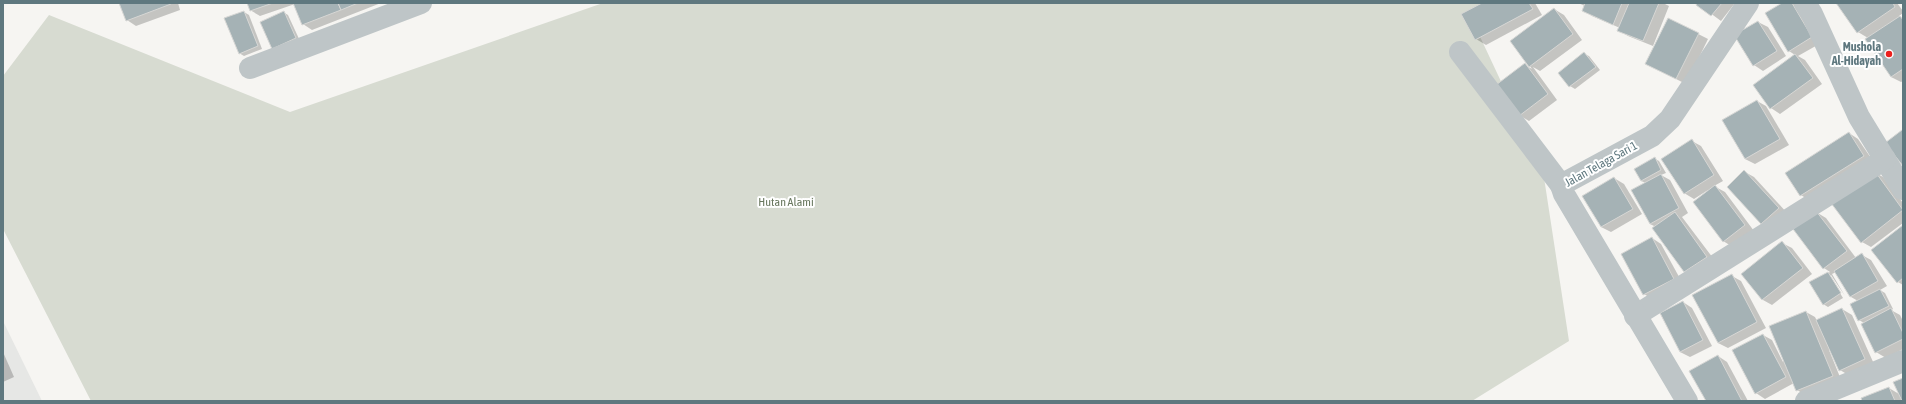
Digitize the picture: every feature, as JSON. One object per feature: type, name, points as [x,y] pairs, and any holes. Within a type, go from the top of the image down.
[{"type":"street","points":[[250,68],[421,3]]},
{"type":"street","name":"Jalan Telaga Sari 1","points":[[1687,401],[1635,316],[1564,194],[1561,186],[1652,136],[1660,130],[1670,119],[1748,3]]},
{"type":"street","points":[[1805,3],[1812,14],[1859,117],[1903,189]]},
{"type":"street","points":[[1460,52],[1561,186]]},
{"type":"street","points":[[1635,316],[1885,159]]},
{"type":"street","points":[[1806,401],[1903,361]]},
{"type":"shaded area","points":[[3,321],[42,401],[3,401]]},
{"type":"green space","name":"Hutan Alami","points":[[603,3],[1481,3],[1475,26],[1543,171],[1569,341],[1472,401],[91,401],[3,229],[3,76],[49,15],[290,112]]},
{"type":"building","points":[[119,3],[171,3],[171,4],[126,21]]},
{"type":"building","points":[[247,3],[273,3],[250,11]]},
{"type":"building","points":[[293,3],[338,3],[341,10],[302,25]]},
{"type":"building","points":[[338,3],[358,3],[341,10]]},
{"type":"building","points":[[1482,3],[1529,3],[1533,9],[1475,40],[1461,14]]},
{"type":"building","points":[[1585,3],[1622,3],[1613,25],[1582,11]]},
{"type":"building","points":[[1629,3],[1659,3],[1643,41],[1617,31]]},
{"type":"building","points":[[1697,3],[1722,3],[1711,16],[1696,5]]},
{"type":"building","points":[[1782,3],[1792,3],[1812,37],[1788,52],[1765,13]]},
{"type":"building","points":[[1836,3],[1893,3],[1895,7],[1857,33]]},
{"type":"building","points":[[1554,8],[1573,34],[1529,67],[1510,41]]},
{"type":"building","points":[[244,11],[258,46],[239,54],[224,18]]},
{"type":"building","points":[[284,11],[296,38],[272,49],[260,22]]},
{"type":"building","name":"Mushola Al-Hidayah","points":[[1900,16],[1903,20],[1903,69],[1891,77],[1865,39]]},
{"type":"building","points":[[1668,18],[1699,33],[1676,79],[1645,64]]},
{"type":"building","points":[[1758,21],[1777,51],[1753,66],[1734,35]]},
{"type":"building","points":[[1584,52],[1596,67],[1569,87],[1558,73]]},
{"type":"building","points":[[1795,54],[1813,78],[1770,109],[1753,85]]},
{"type":"building","points":[[1525,63],[1548,94],[1519,116],[1496,85]]},
{"type":"building","points":[[1757,100],[1780,139],[1745,159],[1722,120]]},
{"type":"building","points":[[1902,130],[1903,131],[1903,166],[1885,143]]},
{"type":"building","points":[[1849,132],[1864,156],[1800,196],[1785,173]]},
{"type":"building","points":[[1692,139],[1714,175],[1684,194],[1661,159]]},
{"type":"building","points":[[1655,157],[1661,170],[1641,181],[1634,169]]},
{"type":"building","points":[[1744,170],[1779,208],[1761,224],[1727,187]]},
{"type":"building","points":[[1874,170],[1903,210],[1861,243],[1831,203]]},
{"type":"building","points":[[1661,174],[1679,208],[1650,224],[1631,190]]},
{"type":"building","points":[[1614,177],[1633,209],[1601,227],[1582,196]]},
{"type":"building","points":[[1715,185],[1745,225],[1723,242],[1693,202]]},
{"type":"building","points":[[1816,211],[1847,251],[1823,269],[1793,229]]},
{"type":"building","points":[[1675,212],[1707,257],[1684,272],[1652,228]]},
{"type":"building","points":[[1903,225],[1903,278],[1897,283],[1871,250]]},
{"type":"building","points":[[1652,237],[1674,279],[1643,295],[1621,254]]},
{"type":"building","points":[[1782,241],[1803,268],[1762,300],[1741,274]]},
{"type":"building","points":[[1862,253],[1878,281],[1850,297],[1834,271]]},
{"type":"building","points":[[1828,272],[1841,293],[1823,305],[1809,282]]},
{"type":"building","points":[[1732,274],[1757,322],[1718,343],[1692,295]]},
{"type":"building","points":[[1880,289],[1889,306],[1858,321],[1850,304]]},
{"type":"building","points":[[1683,301],[1703,340],[1680,352],[1660,313]]},
{"type":"building","points":[[1842,308],[1865,359],[1839,371],[1816,320]]},
{"type":"building","points":[[1891,308],[1903,333],[1903,339],[1875,353],[1861,324]]},
{"type":"building","points":[[1806,311],[1833,376],[1796,391],[1769,326]]},
{"type":"building","points":[[1763,334],[1786,377],[1755,394],[1732,350]]},
{"type":"building","points":[[1718,355],[1742,401],[1706,401],[1689,371]]},
{"type":"building","points":[[1903,378],[1903,401],[1902,401],[1893,382]]},
{"type":"building","points":[[1889,387],[1895,401],[1862,401],[1861,398]]},
{"type":"place","name":"Mushola Al-Hidayah","points":[[1889,54]]}]
